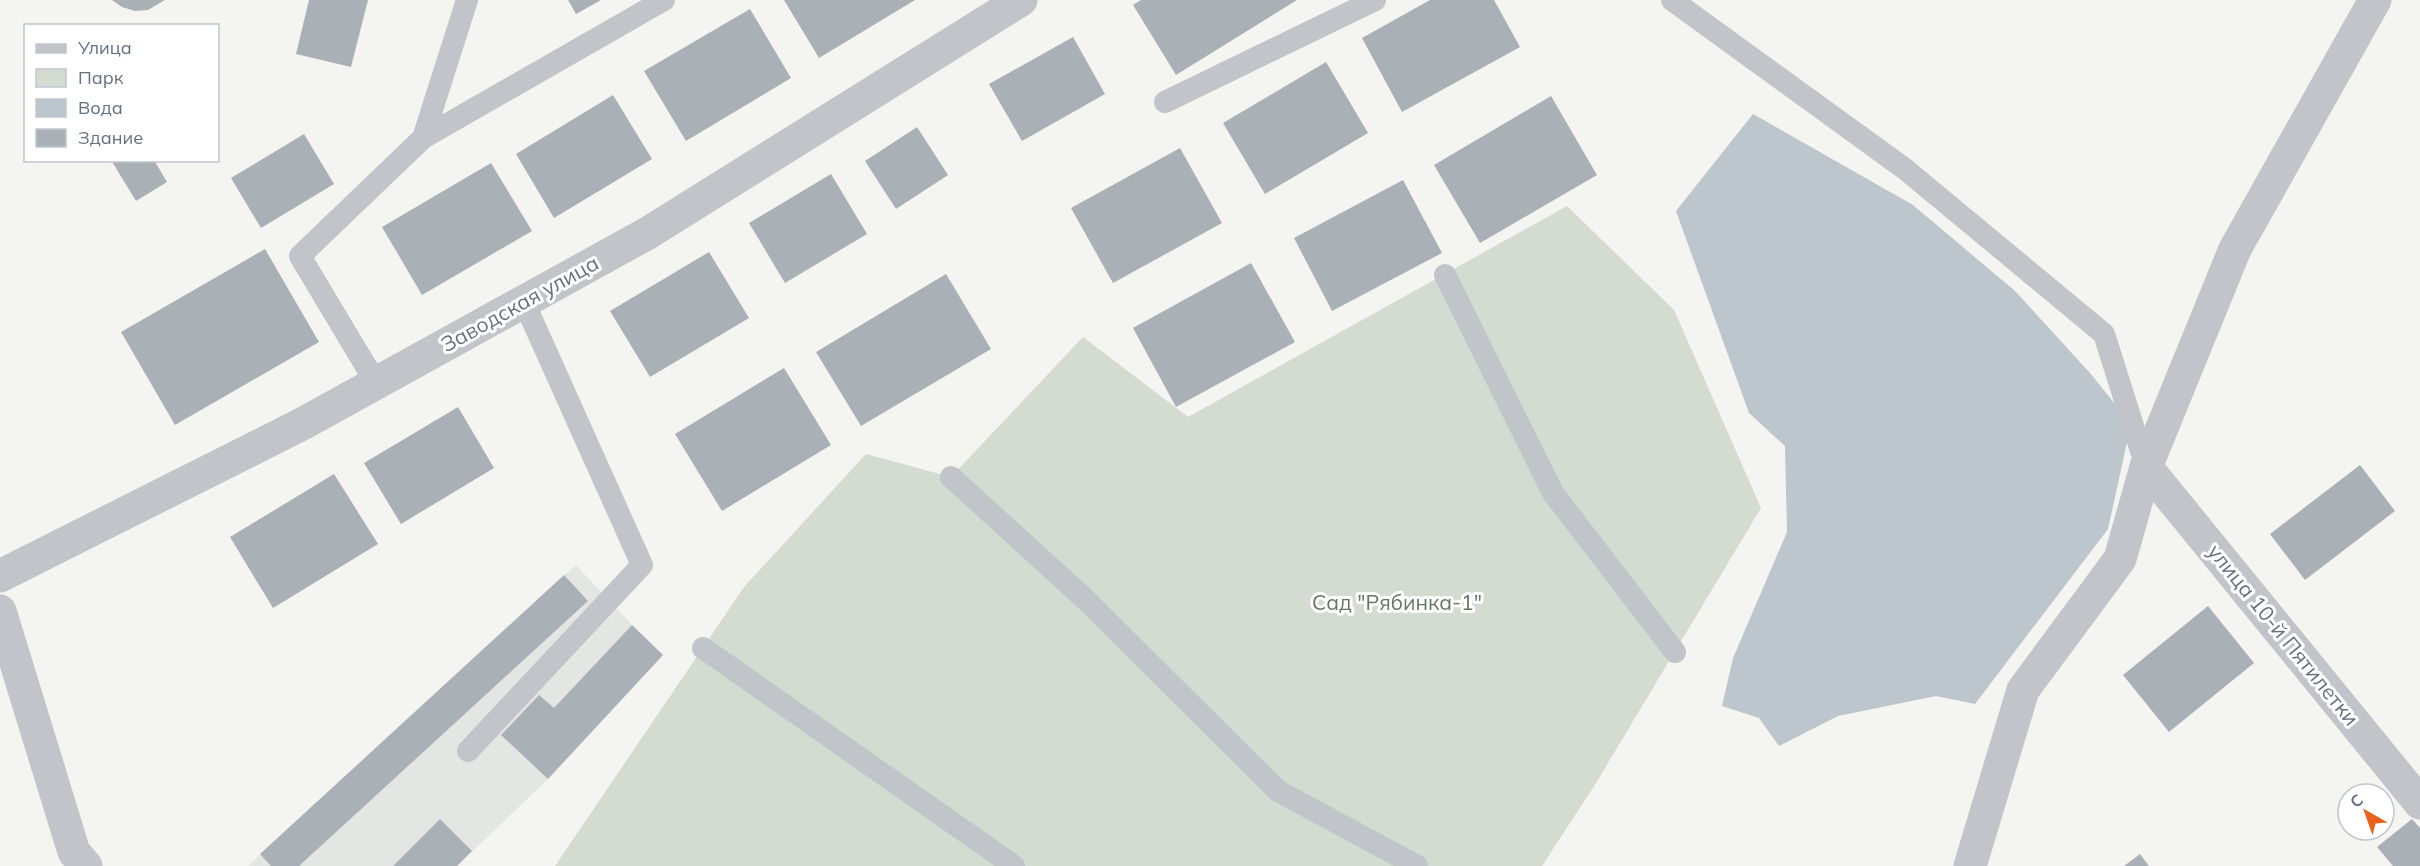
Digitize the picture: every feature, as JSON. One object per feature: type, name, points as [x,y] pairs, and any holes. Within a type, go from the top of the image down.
[{"type":"street","name":"Заводская улица","points":[[0,576],[304,423],[648,233],[1021,0]]},
{"type":"street","points":[[1970,866],[2024,690],[2120,559],[2146,468],[2235,249],[2374,0]]},
{"type":"street","name":"улица 10-й Пятилетки","points":[[2146,468],[2420,803]]},
{"type":"street","points":[[0,611],[74,852],[86,866]]},
{"type":"lane","points":[[423,138],[467,0]]},
{"type":"lane","points":[[376,383],[300,256],[423,138],[664,0]]},
{"type":"lane","points":[[1165,102],[1375,0]]},
{"type":"lane","points":[[1672,0],[1905,169],[2104,334],[2146,468]]},
{"type":"lane","points":[[1445,275],[1553,493],[1676,652]]},
{"type":"lane","points":[[468,751],[642,565],[524,302]]},
{"type":"lane","points":[[951,477],[1086,600],[1278,791],[1417,866]]},
{"type":"lane","points":[[703,648],[1014,866]]},
{"type":"shaded area","points":[[576,565],[663,655],[548,779],[457,866],[248,866]]},
{"type":"green space","name":"Сад \"Рябинка-1\"","points":[[1567,206],[1674,310],[1761,508],[1596,783],[1542,866],[555,866],[744,587],[866,454],[951,477],[1083,337],[1188,417]]},
{"type":"water","points":[[1753,114],[1913,205],[2015,291],[2090,373],[2131,424],[2108,529],[1975,704],[1936,696],[1838,716],[1779,746],[1759,718],[1722,706],[1733,658],[1787,532],[1785,446],[1749,413],[1676,211]]},
{"type":"building","points":[[112,0],[165,0],[148,10],[135,11],[122,7]]},
{"type":"building","points":[[309,0],[368,0],[351,67],[296,54]]},
{"type":"building","points":[[568,0],[601,0],[576,14]]},
{"type":"building","points":[[784,0],[915,0],[819,58]]},
{"type":"building","points":[[1141,0],[1297,0],[1176,75],[1133,5]]},
{"type":"building","points":[[1430,0],[1494,0],[1520,47],[1402,112],[1362,38]]},
{"type":"building","points":[[750,9],[791,78],[686,141],[644,71]]},
{"type":"building","points":[[1073,37],[1105,94],[1022,141],[989,84]]},
{"type":"building","points":[[1326,62],[1368,133],[1265,194],[1223,123]]},
{"type":"building","points":[[613,95],[652,159],[554,218],[516,154]]},
{"type":"building","points":[[1551,96],[1597,175],[1480,243],[1434,165]]},
{"type":"building","points":[[917,127],[948,175],[896,209],[865,161]]},
{"type":"building","points":[[304,134],[334,184],[261,228],[231,178]]},
{"type":"building","points":[[1180,148],[1222,223],[1113,283],[1071,208]]},
{"type":"building","points":[[112,162],[155,162],[167,182],[136,201]]},
{"type":"building","points":[[491,163],[532,231],[422,295],[382,227]]},
{"type":"building","points":[[831,174],[867,234],[785,283],[749,223]]},
{"type":"building","points":[[1403,180],[1442,253],[1332,311],[1294,238]]},
{"type":"building","points":[[265,249],[319,342],[175,425],[121,332]]},
{"type":"building","points":[[709,252],[749,318],[650,377],[610,311]]},
{"type":"building","points":[[1251,263],[1295,342],[1176,407],[1133,328]]},
{"type":"building","points":[[946,274],[991,349],[861,426],[816,352]]},
{"type":"building","points":[[784,368],[831,445],[722,511],[675,434]]},
{"type":"building","points":[[458,407],[494,468],[401,524],[364,463]]},
{"type":"building","points":[[2360,465],[2395,511],[2305,580],[2270,534]]},
{"type":"building","points":[[334,474],[378,544],[273,608],[230,537]]},
{"type":"building","points":[[564,575],[588,601],[299,866],[271,866],[260,854]]},
{"type":"building","points":[[2208,606],[2254,663],[2169,732],[2123,675]]},
{"type":"building","points":[[632,625],[663,655],[548,779],[501,735],[539,695],[554,708]]},
{"type":"building","points":[[440,819],[472,851],[457,866],[393,866]]},
{"type":"building","points":[[2412,819],[2420,828],[2420,866],[2393,866],[2377,847],[2383,842],[2396,842],[2396,832]]},
{"type":"building","points":[[2140,854],[2149,866],[2124,866]]}]
